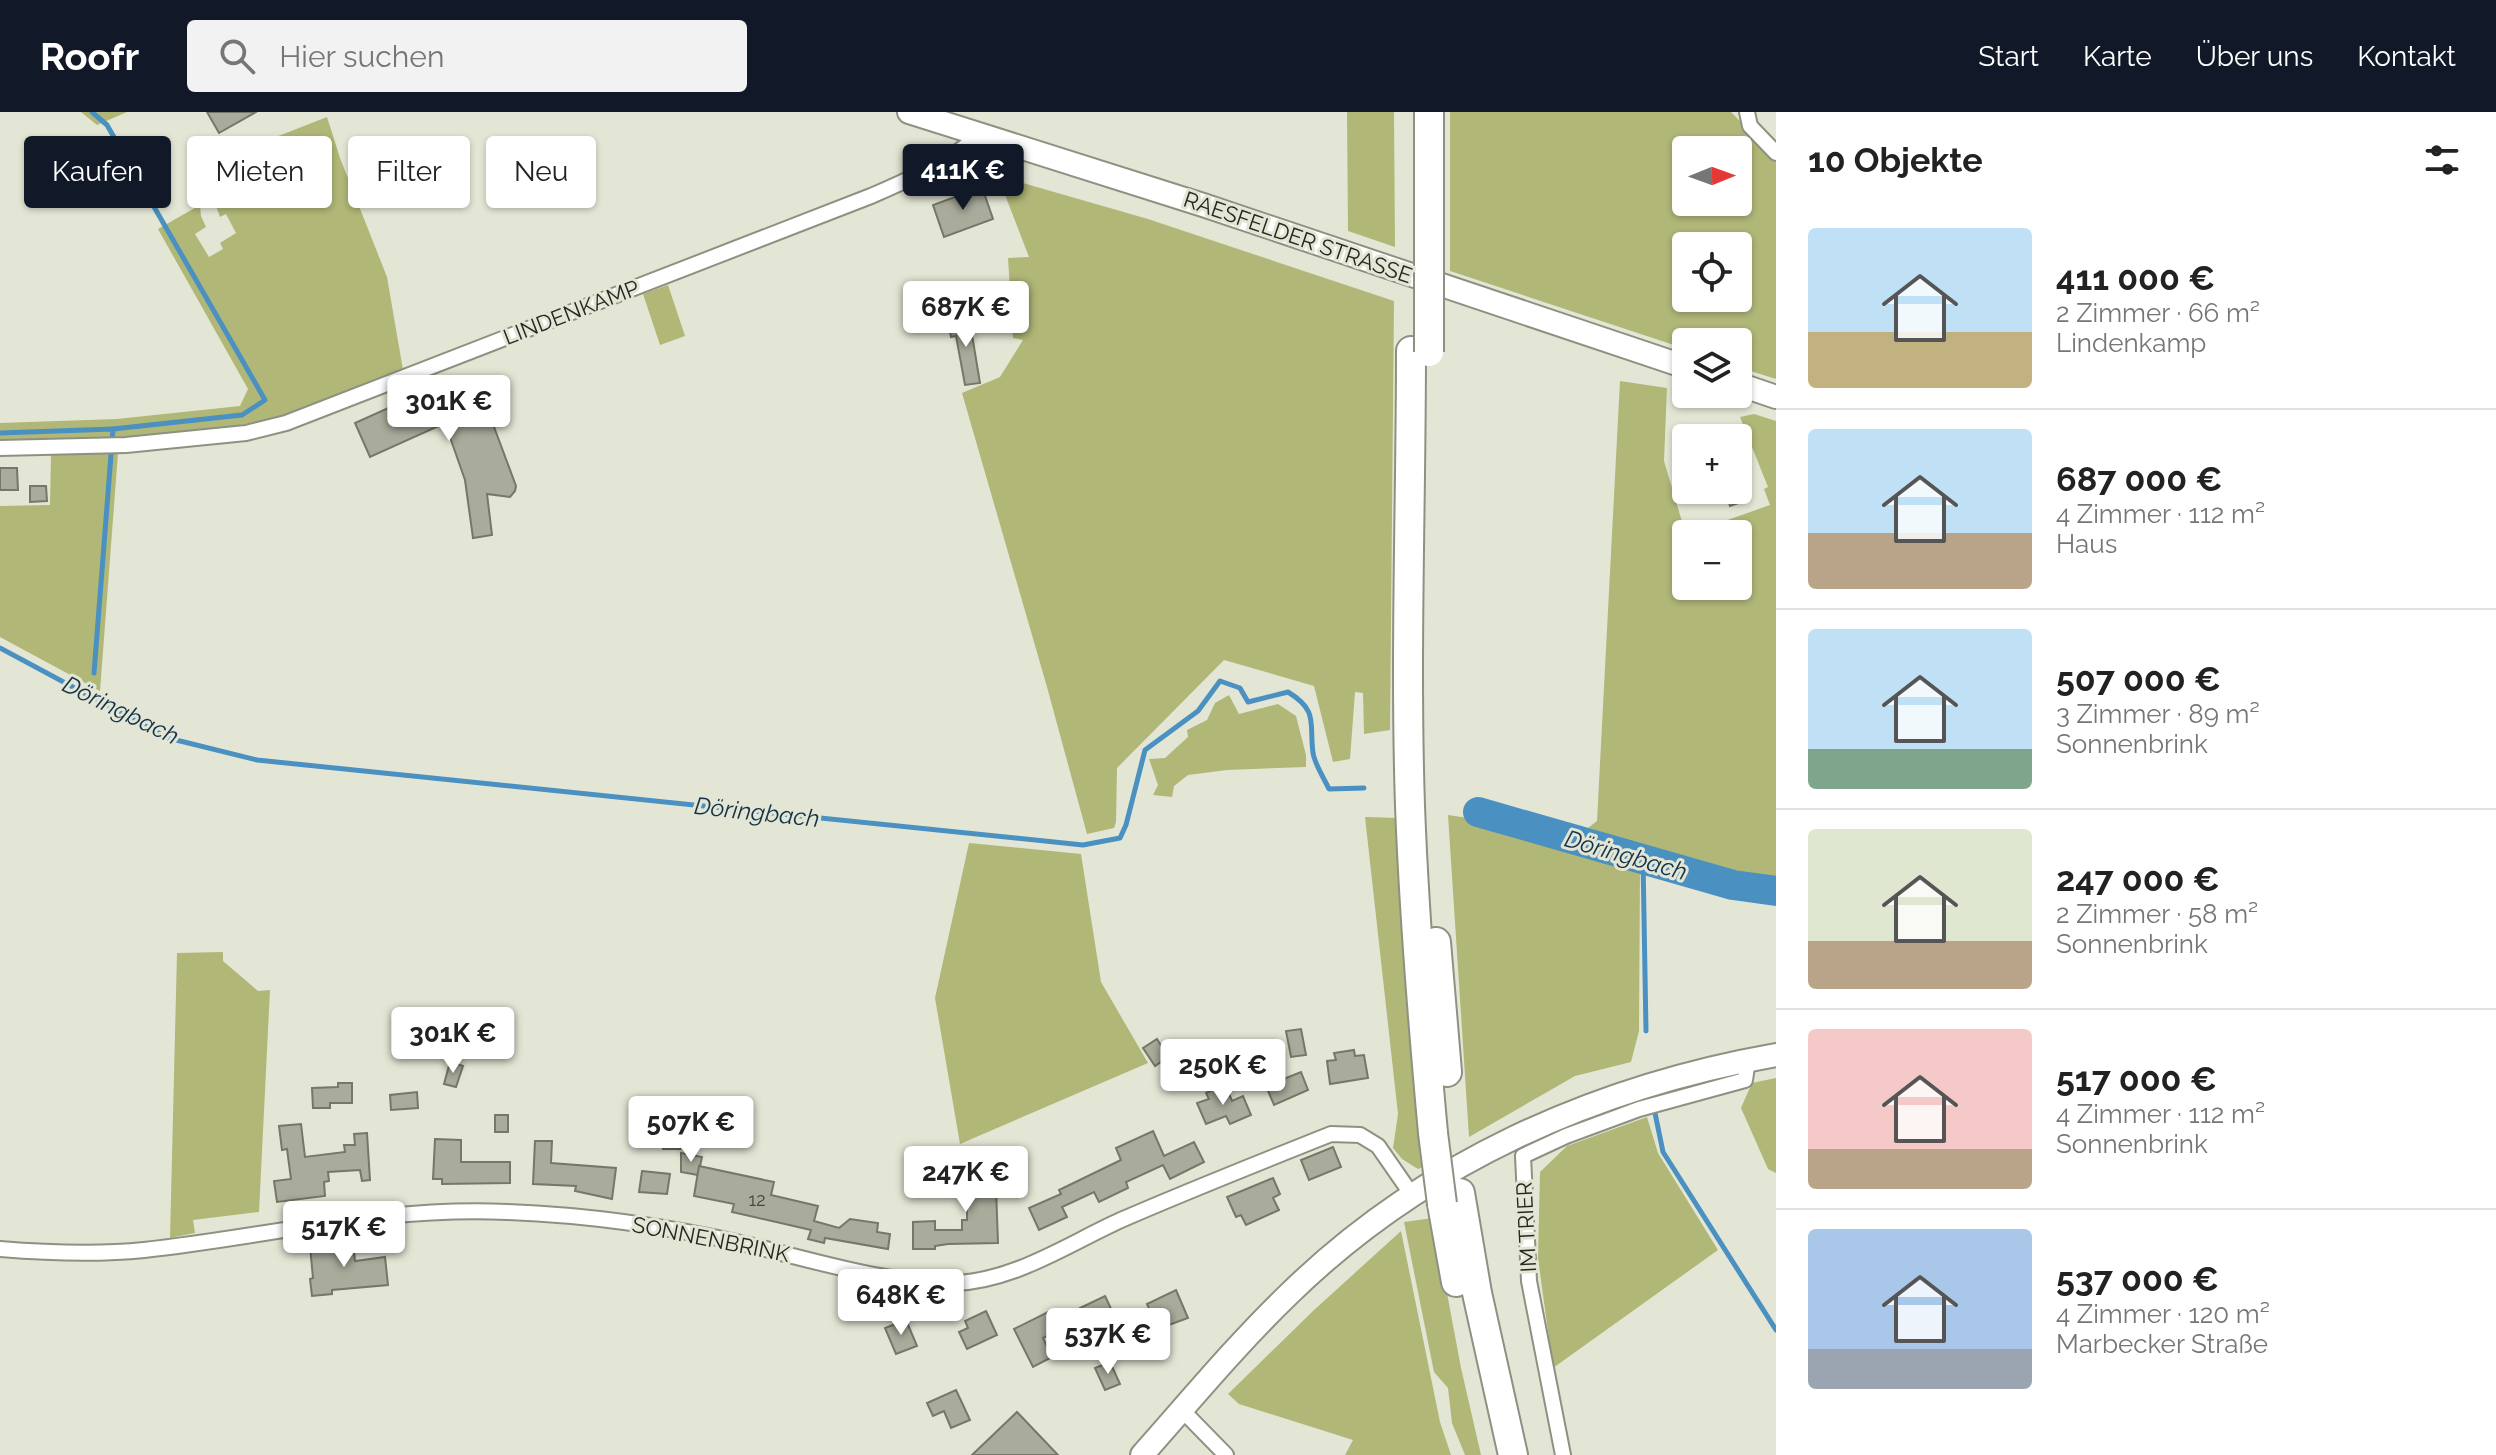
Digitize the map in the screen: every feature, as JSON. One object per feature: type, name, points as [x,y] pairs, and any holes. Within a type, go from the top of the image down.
[{"type":"highway","points":[[1410,112],[1420,202]]},
{"type":"highway","points":[[1429,112],[1420,202],[1420,351],[1427,734],[1442,1131],[1464,1322],[1493,1455]]},
{"type":"highway","points":[[1451,1199],[1477,1293],[1513,1455]]},
{"type":"main road","name":"RAESFELDER STRASSE","points":[[909,112],[982,133],[1672,362]]},
{"type":"main road","points":[[1752,389],[1776,397]]},
{"type":"main road","points":[[1142,1455],[1290,1293],[1343,1246],[1412,1195],[1469,1159],[1583,1107],[1671,1078],[1776,1055]]},
{"type":"street","points":[[1745,114],[1750,126],[1776,153]]},
{"type":"street","name":"LINDENKAMP","points":[[0,448],[126,445],[246,433],[286,423],[871,196],[943,163],[960,153],[982,133]]},
{"type":"street","name":"IM TRIER","points":[[1563,1455],[1529,1281],[1523,1156],[1639,1109],[1745,1080],[1748,1060]]},
{"type":"street","name":"SONNENBRINK","points":[[0,1249],[71,1255],[144,1250],[314,1224],[437,1213],[503,1211],[647,1224],[857,1270],[955,1283],[1008,1273],[1120,1221],[1331,1134],[1360,1135],[1378,1146],[1412,1195]]},
{"type":"street","points":[[1182,1410],[1226,1455]]},
{"type":"green space","points":[[81,112],[127,112],[97,125]]},
{"type":"green space","points":[[1347,112],[1394,112],[1395,247],[1348,231]]},
{"type":"green space","points":[[1450,112],[1731,112],[1776,158],[1776,379],[1752,371],[1752,328],[1672,328],[1672,344],[1450,271]]},
{"type":"green space","points":[[327,117],[348,178],[348,208],[360,208],[387,277],[403,370],[287,415],[241,425],[119,438],[0,441],[0,423],[117,419],[240,406],[248,389],[158,229],[195,208],[200,208],[206,227],[195,234],[209,257],[223,249],[220,243],[236,233],[226,214],[220,217],[217,208],[332,208],[332,136],[278,136]]},
{"type":"green space","points":[[1009,179],[1148,219],[1394,301],[1390,730],[1364,734],[1363,693],[1355,692],[1350,759],[1333,762],[1314,686],[1224,660],[1117,768],[1114,828],[1087,834],[962,393],[1000,377],[1023,340],[1013,338],[1008,258],[1029,257],[1002,187]]},
{"type":"green space","points":[[668,285],[685,336],[660,345],[643,294]]},
{"type":"green space","points":[[1620,381],[1667,388],[1664,461],[1672,488],[1672,504],[1677,504],[1682,520],[1672,520],[1672,600],[1752,600],[1752,520],[1728,520],[1770,505],[1764,489],[1768,487],[1752,447],[1752,424],[1743,424],[1740,417],[1754,414],[1776,421],[1776,883],[1742,877],[1588,828],[1597,821]]},
{"type":"green space","points":[[118,453],[100,691],[0,637],[0,506],[50,505],[51,455]]},
{"type":"green space","points":[[1229,695],[1239,714],[1278,704],[1296,716],[1306,767],[1188,775],[1174,786],[1172,797],[1153,795],[1158,785],[1149,759],[1165,758],[1188,737],[1187,730],[1207,720],[1215,703]]},
{"type":"green space","points":[[1448,815],[1475,819],[1487,829],[1640,870],[1639,1031],[1631,1062],[1575,1076],[1469,1137]]},
{"type":"green space","points":[[1365,817],[1399,818],[1427,1165],[1418,1169],[1402,1159],[1393,1148],[1398,1114]]},
{"type":"green space","points":[[969,843],[1081,854],[1101,982],[1148,1063],[960,1144],[935,998]]},
{"type":"green space","points":[[223,952],[223,961],[258,991],[270,990],[259,1212],[193,1220],[195,1233],[170,1238],[177,953]]},
{"type":"green space","points":[[1776,1078],[1776,1173],[1768,1169],[1741,1108],[1752,1083]]},
{"type":"green space","points":[[1647,1117],[1658,1153],[1718,1250],[1553,1368],[1538,1258],[1540,1172],[1567,1146]]},
{"type":"green space","points":[[1433,1218],[1481,1455],[1465,1455],[1452,1423],[1448,1388],[1434,1372],[1404,1222]]},
{"type":"green space","points":[[1401,1231],[1440,1422],[1451,1455],[1345,1455],[1353,1440],[1239,1404],[1228,1394],[1313,1311]]},
{"type":"building","points":[[207,112],[256,112],[219,133]]},
{"type":"building","points":[[982,187],[993,219],[944,237],[933,205]]},
{"type":"building","points":[[969,317],[980,383],[965,385],[956,336],[951,337],[948,320]]},
{"type":"building","points":[[456,377],[468,415],[487,408],[516,486],[510,497],[487,494],[492,535],[473,538],[465,480],[445,423],[370,457],[355,423],[433,388],[432,385]]},
{"type":"building","points":[[0,468],[17,468],[18,490],[0,490]]},
{"type":"building","points":[[30,486],[46,486],[47,501],[30,502]]},
{"type":"building","points":[[1301,1029],[1306,1055],[1291,1057],[1286,1031]]},
{"type":"building","points":[[1157,1039],[1168,1057],[1155,1066],[1143,1048]]},
{"type":"building","points":[[1354,1050],[1355,1056],[1364,1055],[1368,1078],[1330,1084],[1327,1061],[1336,1060],[1334,1053]]},
{"type":"building","points":[[450,1062],[463,1066],[456,1087],[444,1084]]},
{"type":"building","points":[[1301,1072],[1308,1090],[1274,1105],[1266,1086]]},
{"type":"building","points":[[338,1083],[352,1083],[352,1103],[330,1103],[330,1108],[313,1108],[312,1088],[338,1087]]},
{"type":"building","points":[[1225,1084],[1232,1101],[1243,1096],[1251,1115],[1230,1124],[1226,1116],[1206,1124],[1197,1103],[1209,1099],[1206,1093]]},
{"type":"building","points":[[417,1092],[418,1108],[391,1110],[390,1095]]},
{"type":"building","points":[[495,1115],[508,1115],[508,1132],[495,1132]]},
{"type":"building","points":[[301,1124],[305,1157],[345,1152],[344,1145],[355,1145],[354,1134],[367,1133],[370,1180],[362,1181],[360,1170],[328,1172],[329,1181],[324,1182],[325,1196],[277,1202],[274,1181],[291,1179],[287,1149],[282,1150],[279,1126]]},
{"type":"building","points":[[663,1126],[680,1126],[680,1149],[663,1149]]},
{"type":"building","points":[[1153,1131],[1164,1156],[1194,1142],[1204,1162],[1170,1179],[1163,1165],[1126,1182],[1128,1188],[1099,1202],[1094,1192],[1062,1207],[1067,1217],[1039,1230],[1029,1208],[1121,1160],[1116,1148]]},
{"type":"building","points":[[435,1139],[461,1140],[461,1162],[510,1162],[510,1183],[442,1184],[442,1179],[433,1179]]},
{"type":"building","points":[[535,1141],[552,1141],[551,1163],[616,1168],[612,1199],[575,1191],[576,1186],[533,1184]]},
{"type":"building","points":[[1333,1147],[1341,1167],[1309,1180],[1301,1160]]},
{"type":"building","points":[[681,1153],[702,1157],[698,1175],[681,1172]]},
{"type":"building","points":[[699,1166],[774,1182],[771,1195],[818,1206],[814,1221],[839,1228],[850,1219],[878,1223],[877,1232],[890,1234],[888,1249],[825,1238],[824,1243],[808,1239],[811,1230],[732,1212],[734,1204],[694,1196]]},
{"type":"building","points":[[962,1170],[963,1175],[999,1172],[1000,1187],[996,1188],[998,1243],[948,1244],[935,1246],[935,1249],[913,1249],[913,1222],[935,1221],[935,1230],[962,1230],[962,1220],[967,1220],[967,1191],[948,1192],[947,1171]]},
{"type":"building","points":[[642,1171],[670,1174],[667,1194],[639,1192]]},
{"type":"building","points":[[1273,1178],[1280,1194],[1273,1198],[1279,1210],[1246,1225],[1241,1215],[1236,1217],[1227,1197]]},
{"type":"building","points":[[353,1242],[355,1261],[385,1257],[388,1285],[332,1290],[332,1294],[312,1296],[310,1246]]},
{"type":"building","points":[[1176,1290],[1188,1318],[1158,1329],[1147,1304]]},
{"type":"building","points":[[1105,1296],[1114,1315],[1089,1327],[1080,1308]]},
{"type":"building","points":[[986,1311],[997,1335],[967,1349],[959,1332],[968,1328],[965,1321]]},
{"type":"building","points":[[1050,1311],[1059,1330],[1043,1338],[1052,1357],[1033,1367],[1014,1329]]},
{"type":"building","points":[[906,1320],[917,1346],[896,1354],[885,1328]]},
{"type":"building","points":[[1110,1362],[1120,1384],[1105,1390],[1095,1368]]},
{"type":"building","points":[[956,1390],[970,1420],[951,1428],[944,1411],[933,1416],[927,1403]]},
{"type":"building","points":[[1017,1412],[1058,1455],[972,1455]]},
{"type":"waterway","points":[[92,112],[107,125],[265,400],[242,415],[113,429]]},
{"type":"waterway","points":[[0,433],[113,429],[94,673]]},
{"type":"waterway","name":"Döringbach","points":[[0,648],[168,738],[257,760],[1083,845],[1120,838],[1145,750],[1198,711],[1220,681],[1240,688],[1248,702],[1288,692],[1298,699],[1311,718],[1314,758],[1329,789],[1364,788]]},
{"type":"waterway","name":"Döringbach","points":[[1478,812],[1733,885],[1776,891]]},
{"type":"waterway","points":[[1643,859],[1646,1031]]},
{"type":"waterway","points":[[1655,1113],[1663,1152],[1776,1330]]}]
